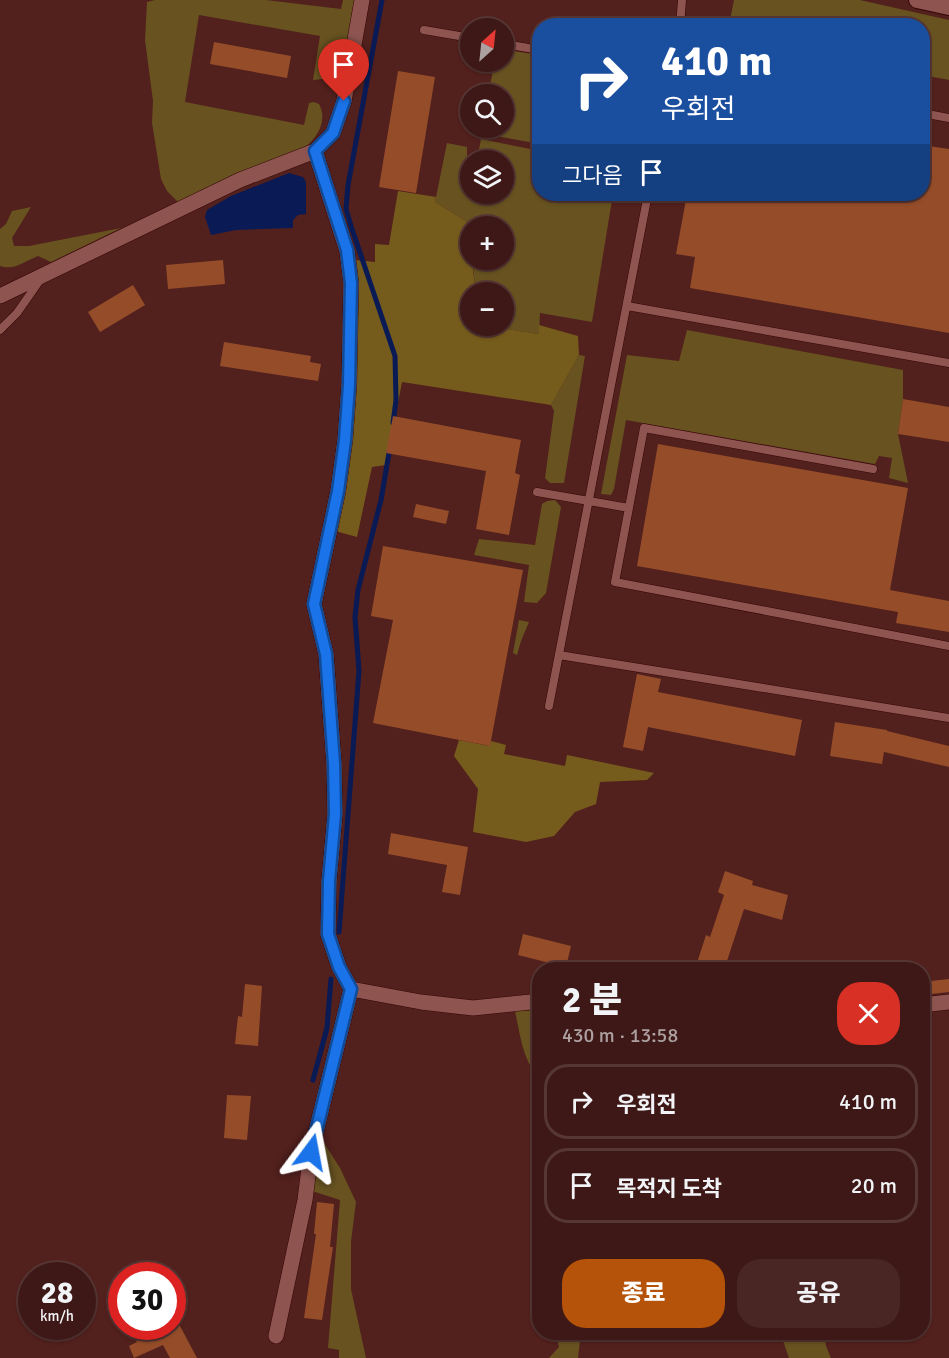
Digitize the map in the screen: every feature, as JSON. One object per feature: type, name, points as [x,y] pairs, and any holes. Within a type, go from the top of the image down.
[{"type":"street","points":[[0,296],[240,180],[315,151],[333,133],[344,101],[362,0]]},
{"type":"street","points":[[917,0],[949,7]]},
{"type":"street","points":[[276,1336],[305,1200],[311,1152],[351,989],[339,967],[328,934],[329,881],[335,814],[334,764],[326,654],[314,604],[338,491],[345,440],[349,385],[351,283],[347,250],[315,151]]},
{"type":"street","points":[[351,989],[421,1002],[473,1008],[532,1002]]},
{"type":"street","points":[[930,1004],[949,1002]]},
{"type":"lane","points":[[681,18],[682,0]]},
{"type":"lane","points":[[424,30],[460,36]]},
{"type":"lane","points":[[514,46],[532,49]]},
{"type":"lane","points":[[930,114],[949,118]]},
{"type":"lane","points":[[549,706],[647,201]]},
{"type":"lane","points":[[0,330],[17,313],[46,272]]},
{"type":"lane","points":[[627,306],[949,363]]},
{"type":"lane","points":[[873,470],[644,428],[615,582],[949,646]]},
{"type":"lane","points":[[537,492],[628,508]]},
{"type":"lane","points":[[559,655],[949,718]]},
{"type":"shaded area","points":[[155,0],[266,0],[341,9],[343,0],[356,0],[343,64],[330,76],[313,80],[320,36],[199,15],[185,102],[304,125],[309,103],[314,102],[319,104],[322,118],[319,131],[311,142],[300,152],[178,202],[167,191],[161,179],[152,123],[153,101],[145,40],[147,2]]},
{"type":"shaded area","points":[[734,0],[860,0],[949,20],[949,80],[930,76],[930,18],[730,18]]},
{"type":"shaded area","points":[[514,51],[532,54],[532,143],[507,138],[514,138],[514,84],[490,84],[493,72],[514,72]]},
{"type":"shaded area","points":[[481,139],[532,149],[532,201],[612,201],[592,322],[540,313],[539,334],[514,330],[514,282],[475,282],[473,270],[514,270],[514,216],[460,217],[435,202],[447,143],[467,147],[467,150],[460,150],[460,204],[514,204],[514,150],[479,150]]},
{"type":"shaded area","points":[[289,173],[303,177],[306,182],[306,214],[298,215],[293,220],[293,228],[236,230],[211,235],[205,217],[207,210],[231,196]]},
{"type":"shaded area","points":[[398,191],[436,197],[435,202],[460,217],[460,270],[473,270],[475,282],[460,282],[460,336],[514,336],[514,330],[539,334],[539,325],[578,336],[579,355],[551,405],[402,382],[386,465],[372,467],[357,537],[335,531],[355,260],[375,262],[375,244],[389,245]]},
{"type":"shaded area","points":[[31,207],[12,238],[14,246],[29,246],[121,228],[51,262],[38,256],[15,266],[0,266],[0,229],[6,224],[12,211]]},
{"type":"shaded area","points":[[687,330],[903,370],[903,399],[898,434],[908,483],[889,478],[892,458],[879,456],[875,464],[626,420],[614,489],[611,495],[601,494],[627,355],[679,361]]},
{"type":"shaded area","points":[[579,355],[585,356],[564,483],[550,483],[545,478],[554,411],[551,405]]},
{"type":"shaded area","points":[[555,500],[561,507],[546,593],[537,603],[524,602],[529,565],[474,555],[479,539],[535,545],[542,504]]},
{"type":"shaded area","points":[[519,620],[529,622],[517,655],[513,653]]},
{"type":"shaded area","points":[[459,740],[489,746],[491,741],[506,745],[504,754],[565,766],[567,755],[654,773],[647,780],[600,782],[596,804],[575,812],[554,836],[526,842],[473,832],[478,789],[454,756]]},
{"type":"shaded area","points":[[532,1010],[532,1068],[526,1056],[515,1011]]},
{"type":"shaded area","points":[[319,1135],[340,1168],[356,1202],[351,1242],[351,1289],[366,1358],[339,1358],[339,1350],[328,1348],[340,1200],[312,1191]]},
{"type":"shaded area","points":[[558,1340],[580,1340],[578,1358],[549,1358],[559,1347]]},
{"type":"shaded area","points":[[783,1340],[825,1340],[831,1358],[789,1358]]},
{"type":"building","points":[[214,42],[291,56],[287,78],[210,64]]},
{"type":"building","points":[[398,71],[435,77],[416,193],[379,187]]},
{"type":"building","points":[[930,146],[949,149],[949,333],[690,288],[695,257],[676,254],[686,201],[930,201]]},
{"type":"building","points":[[223,260],[225,284],[168,289],[166,265]]},
{"type":"building","points":[[133,285],[145,305],[100,332],[88,312]]},
{"type":"building","points":[[224,342],[311,356],[310,362],[321,364],[318,381],[220,366]]},
{"type":"building","points":[[903,399],[949,407],[949,442],[898,434]]},
{"type":"building","points":[[393,416],[521,440],[515,473],[520,475],[509,535],[476,529],[486,471],[386,453]]},
{"type":"building","points":[[658,444],[908,488],[890,590],[949,601],[949,632],[896,623],[898,612],[637,566]]},
{"type":"building","points":[[416,504],[449,511],[446,524],[413,517]]},
{"type":"building","points":[[383,546],[523,570],[490,746],[373,723],[393,620],[371,616]]},
{"type":"building","points":[[637,674],[661,679],[658,692],[802,720],[795,756],[648,727],[643,751],[623,747]]},
{"type":"building","points":[[835,722],[887,730],[949,746],[949,767],[884,752],[882,764],[830,756]]},
{"type":"building","points":[[391,833],[468,847],[460,895],[442,892],[447,865],[388,854]]},
{"type":"building","points":[[725,871],[753,881],[752,885],[788,895],[782,920],[744,909],[727,962],[697,962],[706,935],[710,937],[724,895],[718,892]]},
{"type":"building","points":[[523,934],[571,946],[567,962],[546,962],[518,955]]},
{"type":"building","points":[[949,979],[949,992],[930,994],[930,981]]},
{"type":"building","points":[[245,984],[262,986],[258,1046],[235,1044],[238,1016],[242,1017]]},
{"type":"building","points":[[227,1095],[251,1096],[247,1140],[224,1138]]},
{"type":"building","points":[[317,1202],[334,1204],[330,1247],[333,1247],[322,1320],[304,1318],[316,1234],[314,1234]]},
{"type":"building","points":[[186,1337],[197,1358],[170,1358],[163,1345],[134,1358],[129,1346],[137,1342],[136,1340],[186,1340]]},
{"type":"waterway","points":[[382,0],[348,185],[346,209],[395,356],[396,400],[393,423]]},
{"type":"waterway","points":[[339,932],[359,671],[355,617],[358,590],[381,500],[390,447]]},
{"type":"waterway","points":[[313,1080],[327,1028],[331,979]]},
{"type":"route","points":[[311,1152],[351,989],[339,967],[328,934],[329,881],[335,814],[334,764],[326,654],[314,604],[338,491],[345,440],[349,385],[351,283],[347,250],[315,151],[333,133],[344,101]]}]
